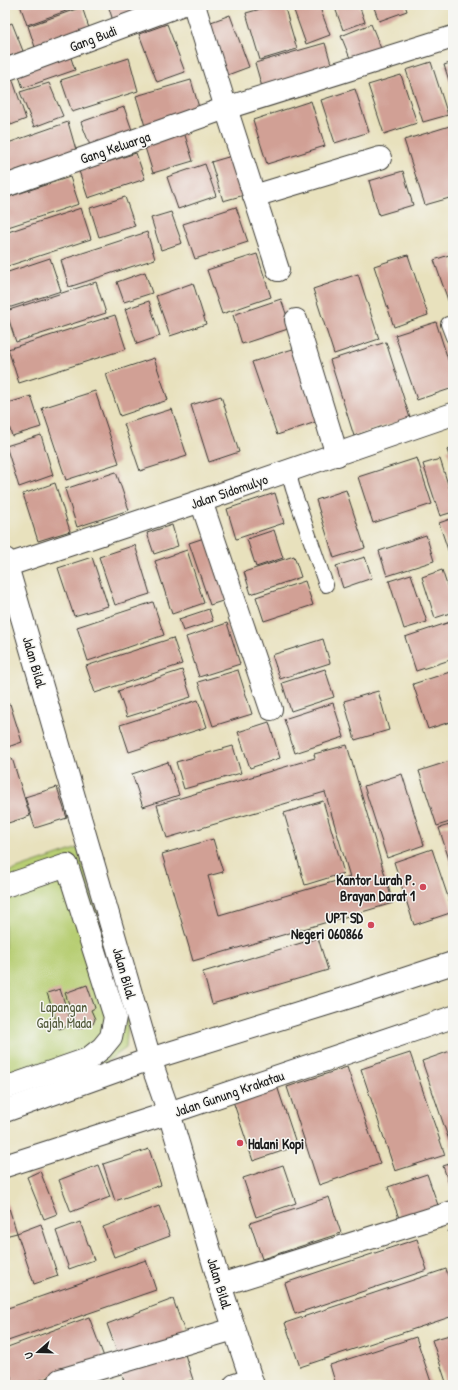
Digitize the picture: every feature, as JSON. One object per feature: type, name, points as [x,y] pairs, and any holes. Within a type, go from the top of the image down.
[{"type":"street","name":"Gang Budi","points":[[5,70],[181,5]]},
{"type":"street","points":[[194,5],[278,270]]},
{"type":"street","name":"Gang Keluarga","points":[[5,186],[226,108],[453,36]]},
{"type":"street","points":[[254,196],[380,158]]},
{"type":"street","points":[[296,320],[337,455]]},
{"type":"street","name":"Jalan Sidomulyo","points":[[6,564],[201,501],[453,414]]},
{"type":"street","points":[[201,501],[271,709]]},
{"type":"street","name":"Jalan Bilal","points":[[6,564],[150,1059],[169,1113],[234,1329],[246,1383]]},
{"type":"street","points":[[5,886],[92,857]]},
{"type":"street","points":[[5,1088],[88,1060],[102,1048],[111,1037],[115,1017],[67,865]]},
{"type":"street","points":[[5,1111],[150,1059],[356,995],[453,963]]},
{"type":"street","name":"Jalan Gunung Krakatau","points":[[5,1166],[169,1113],[453,1017]]},
{"type":"street","points":[[220,1285],[453,1212]]},
{"type":"street","points":[[60,1380],[234,1329]]},
{"type":"lane","points":[[448,324],[453,338]]},
{"type":"lane","points":[[288,471],[326,585]]},
{"type":"green space","name":"Lapangan Gajah Mada","points":[[78,848],[128,1018],[126,1048],[105,1063],[5,1098],[5,873]]},
{"type":"building","points":[[20,5],[76,5],[77,7],[27,25]]},
{"type":"building","points":[[108,5],[172,5],[114,24]]},
{"type":"building","points":[[275,5],[284,5],[297,49],[260,60],[246,13]]},
{"type":"building","points":[[292,5],[319,5],[330,35],[306,44]]},
{"type":"building","points":[[334,5],[359,5],[365,22],[343,30]]},
{"type":"building","points":[[373,5],[405,5],[407,11],[379,21]]},
{"type":"building","points":[[82,7],[91,34],[37,53],[28,26]]},
{"type":"building","points":[[230,15],[249,67],[222,77],[203,25]]},
{"type":"building","points":[[12,23],[23,51],[5,58],[5,26]]},
{"type":"building","points":[[167,24],[185,72],[157,82],[139,34]]},
{"type":"building","points":[[371,24],[382,51],[352,63],[341,36]]},
{"type":"building","points":[[325,43],[332,67],[262,87],[255,63]]},
{"type":"building","points":[[69,52],[75,70],[23,88],[17,70]]},
{"type":"building","points":[[129,58],[138,91],[72,112],[61,80]]},
{"type":"building","points":[[431,62],[448,115],[423,122],[406,70]]},
{"type":"building","points":[[453,62],[453,93],[444,65]]},
{"type":"building","points":[[10,72],[26,119],[11,125],[5,108],[5,73]]},
{"type":"building","points":[[401,75],[417,123],[384,134],[368,85]]},
{"type":"building","points":[[191,80],[200,111],[145,126],[136,96]]},
{"type":"building","points":[[49,83],[63,116],[34,127],[20,92]]},
{"type":"building","points":[[355,89],[369,132],[335,143],[321,100]]},
{"type":"building","points":[[311,101],[325,146],[267,164],[253,120]]},
{"type":"building","points":[[124,107],[133,133],[91,148],[81,122]]},
{"type":"building","points":[[68,122],[76,150],[5,174],[5,144]]},
{"type":"building","points":[[453,125],[453,197],[425,205],[404,140]]},
{"type":"building","points":[[184,132],[193,161],[153,173],[144,144]]},
{"type":"building","points":[[136,153],[145,179],[88,198],[79,171]]},
{"type":"building","points":[[235,155],[248,194],[223,201],[211,162]]},
{"type":"building","points":[[205,164],[216,196],[178,209],[167,177]]},
{"type":"building","points":[[403,171],[413,205],[379,215],[369,181]]},
{"type":"building","points":[[70,177],[79,204],[5,228],[5,198]]},
{"type":"building","points":[[125,197],[135,226],[99,237],[90,208]]},
{"type":"building","points":[[236,207],[248,242],[195,259],[183,224]]},
{"type":"building","points":[[81,208],[91,239],[5,267],[5,233]]},
{"type":"building","points":[[171,212],[182,243],[161,250],[151,218]]},
{"type":"building","points":[[147,232],[155,259],[69,287],[61,260]]},
{"type":"building","points":[[257,254],[271,297],[222,314],[207,270]]},
{"type":"building","points":[[452,254],[453,302],[449,303],[434,260]]},
{"type":"building","points":[[408,255],[428,315],[394,327],[374,266]]},
{"type":"building","points":[[50,258],[61,291],[5,309],[5,273]]},
{"type":"building","points":[[145,272],[152,293],[124,302],[117,282]]},
{"type":"building","points":[[358,274],[379,339],[334,354],[313,289]]},
{"type":"building","points":[[96,282],[106,313],[16,342],[6,311]]},
{"type":"building","points":[[193,283],[206,324],[170,336],[156,296]]},
{"type":"building","points":[[281,299],[291,328],[242,344],[233,315]]},
{"type":"building","points":[[149,301],[160,336],[137,344],[125,309]]},
{"type":"building","points":[[115,315],[126,349],[19,383],[8,349]]},
{"type":"building","points":[[436,322],[453,375],[453,388],[417,400],[395,335]]},
{"type":"building","points":[[386,342],[410,418],[354,436],[330,360]]},
{"type":"building","points":[[299,347],[322,420],[277,435],[252,362]]},
{"type":"building","points":[[154,358],[168,400],[120,416],[106,374]]},
{"type":"building","points":[[95,391],[119,463],[66,480],[42,408]]},
{"type":"building","points":[[31,396],[41,427],[12,436],[5,413],[5,404]]},
{"type":"building","points":[[221,396],[239,452],[209,462],[191,405]]},
{"type":"building","points":[[172,409],[187,456],[140,471],[124,424]]},
{"type":"building","points":[[41,435],[53,475],[19,487],[6,446]]},
{"type":"building","points":[[453,448],[453,467],[447,450]]},
{"type":"building","points":[[417,458],[432,504],[373,523],[358,477]]},
{"type":"building","points":[[440,459],[453,500],[453,512],[440,516],[423,464]]},
{"type":"building","points":[[116,472],[129,510],[77,527],[65,489]]},
{"type":"building","points":[[55,483],[70,531],[38,541],[23,494]]},
{"type":"building","points":[[346,490],[365,548],[334,558],[316,500]]},
{"type":"building","points":[[275,493],[284,523],[236,539],[227,509]]},
{"type":"building","points":[[453,518],[453,565],[439,523]]},
{"type":"building","points":[[172,525],[178,546],[154,554],[147,533]]},
{"type":"building","points":[[274,530],[283,558],[256,567],[247,539]]},
{"type":"building","points":[[426,535],[434,561],[387,576],[379,551]]},
{"type":"building","points":[[210,536],[232,598],[210,605],[189,543]]},
{"type":"building","points":[[135,545],[150,594],[115,605],[99,557]]},
{"type":"building","points":[[187,550],[204,603],[172,614],[155,561]]},
{"type":"building","points":[[294,556],[301,577],[251,594],[244,572]]},
{"type":"building","points":[[92,557],[108,606],[74,616],[58,568]]},
{"type":"building","points":[[365,557],[372,578],[343,588],[336,566]]},
{"type":"building","points":[[442,570],[453,603],[453,612],[435,618],[422,577]]},
{"type":"building","points":[[411,574],[427,622],[404,629],[389,581]]},
{"type":"building","points":[[305,581],[313,605],[264,621],[256,597]]},
{"type":"building","points":[[153,602],[164,635],[88,661],[77,627]]},
{"type":"building","points":[[209,609],[213,621],[183,631],[179,619]]},
{"type":"building","points":[[453,621],[453,659],[416,671],[405,637]]},
{"type":"building","points":[[227,623],[240,664],[199,677],[186,637]]},
{"type":"building","points":[[173,638],[182,664],[95,693],[86,666]]},
{"type":"building","points":[[323,639],[330,663],[280,679],[272,655]]},
{"type":"building","points":[[325,669],[334,697],[291,711],[282,683]]},
{"type":"building","points":[[182,670],[191,697],[127,717],[118,691]]},
{"type":"building","points":[[238,670],[252,714],[213,726],[198,682]]},
{"type":"building","points":[[453,671],[453,721],[428,729],[413,684]]},
{"type":"building","points":[[378,691],[389,730],[355,740],[344,701]]},
{"type":"building","points":[[198,700],[207,727],[129,752],[120,725]]},
{"type":"building","points":[[333,703],[344,737],[295,753],[284,719]]},
{"type":"building","points":[[10,704],[22,742],[5,748],[5,706]]},
{"type":"building","points":[[269,722],[280,758],[250,768],[238,732]]},
{"type":"building","points":[[347,745],[393,903],[193,961],[162,854],[213,839],[223,872],[208,876],[219,915],[350,877],[325,792],[167,838],[157,805],[315,758],[314,754]]},
{"type":"building","points":[[233,746],[241,773],[184,789],[176,762]]},
{"type":"building","points":[[12,758],[30,816],[5,824],[5,760]]},
{"type":"building","points":[[453,760],[453,821],[437,826],[419,771]]},
{"type":"building","points":[[168,762],[179,795],[143,807],[132,774]]},
{"type":"building","points":[[402,774],[424,845],[387,858],[364,786]]},
{"type":"building","points":[[57,787],[67,818],[35,828],[25,797]]},
{"type":"building","points":[[323,801],[344,873],[305,885],[284,813]]},
{"type":"building","points":[[453,824],[453,872],[439,828]]},
{"type":"building","name":"Kantor Lurah P. Brayan Darat 1","points":[[432,849],[453,912],[414,925],[394,862]]},
{"type":"building","points":[[318,938],[328,970],[212,1004],[203,972]]},
{"type":"building","points":[[87,985],[95,1008],[91,1010],[95,1019],[93,1024],[78,1029],[65,993]]},
{"type":"building","points":[[60,989],[72,1025],[59,1029],[47,993]]},
{"type":"building","points":[[453,1050],[453,1148],[452,1149],[422,1061]]},
{"type":"building","points":[[410,1053],[445,1155],[395,1171],[361,1069]]},
{"type":"building","points":[[347,1067],[380,1164],[319,1185],[287,1087]]},
{"type":"building","points":[[277,1086],[297,1146],[253,1161],[233,1101]]},
{"type":"building","points":[[149,1149],[161,1185],[115,1201],[103,1164]]},
{"type":"building","points":[[453,1163],[453,1196],[443,1166]]},
{"type":"building","points":[[98,1165],[110,1197],[71,1212],[59,1180]]},
{"type":"building","points":[[283,1165],[296,1203],[256,1217],[243,1178]]},
{"type":"building","points":[[40,1171],[57,1214],[44,1219],[27,1177]]},
{"type":"building","points":[[427,1174],[439,1208],[400,1221],[388,1187]]},
{"type":"building","points":[[5,1196],[17,1233],[5,1236]]},
{"type":"building","points":[[329,1197],[341,1233],[262,1259],[250,1223]]},
{"type":"building","points":[[159,1206],[170,1236],[114,1257],[103,1227]]},
{"type":"building","points":[[80,1222],[94,1260],[69,1269],[56,1231]]},
{"type":"building","points":[[41,1224],[58,1276],[34,1284],[17,1233]]},
{"type":"building","points":[[453,1229],[453,1246],[448,1231]]},
{"type":"building","points":[[417,1239],[427,1270],[295,1314],[285,1283]]},
{"type":"building","points":[[146,1260],[156,1290],[5,1342],[5,1309]]},
{"type":"building","points":[[446,1269],[453,1291],[453,1316],[300,1367],[285,1323]]},
{"type":"building","points":[[173,1299],[186,1335],[120,1360],[107,1324]]},
{"type":"building","points":[[89,1317],[104,1357],[27,1385],[14,1385],[5,1360],[5,1348]]},
{"type":"building","points":[[453,1334],[453,1385],[447,1385],[432,1340]]},
{"type":"building","points":[[416,1337],[432,1385],[336,1385],[330,1365]]},
{"type":"building","points":[[183,1348],[193,1380],[176,1385],[125,1385],[120,1368]]},
{"type":"place","name":"Kantor Lurah P. Brayan Darat 1","points":[[423,887]]},
{"type":"place","name":"UPT SD Negeri 060866","points":[[371,925]]},
{"type":"place","name":"Halani Kopi","points":[[240,1143]]}]
